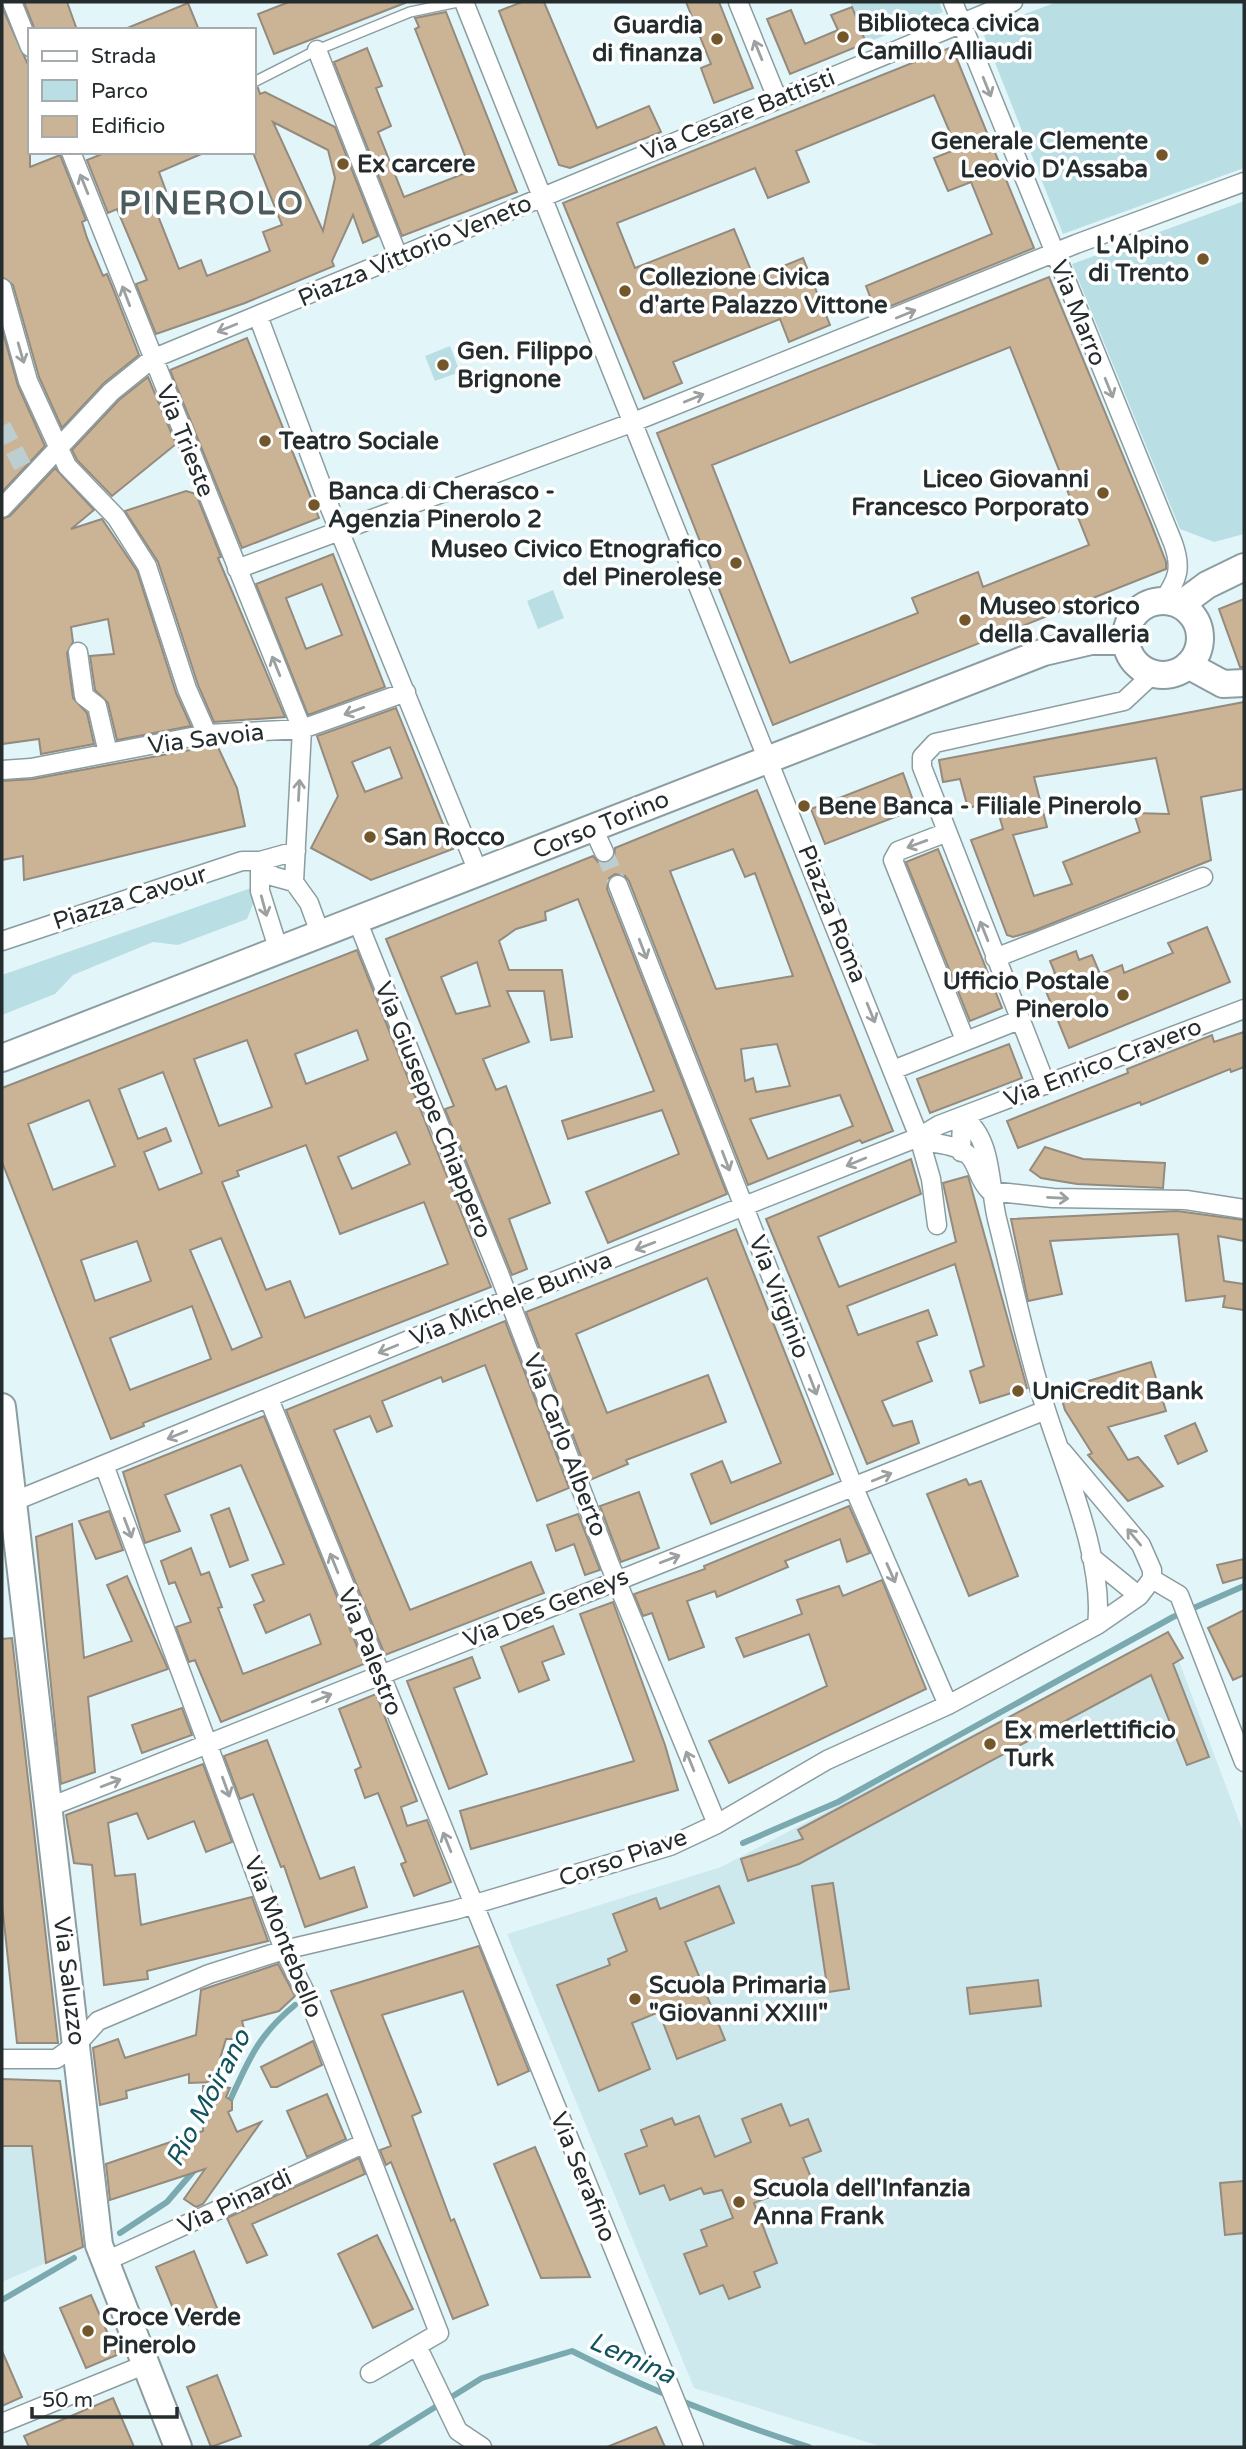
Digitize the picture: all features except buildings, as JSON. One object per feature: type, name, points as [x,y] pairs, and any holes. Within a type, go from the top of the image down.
[{"type":"main road","points":[[1172,603],[1244,567]]},
{"type":"main road","points":[[1151,603],[1172,603],[1190,612],[1200,633],[1200,645],[1188,665],[1178,672],[1154,673],[1135,661],[1127,641],[1133,618],[1151,603]]},
{"type":"main road","name":"Corso Torino","points":[[2,1058],[278,948],[479,874],[1044,652],[1091,641],[1127,641]]},
{"type":"main road","points":[[1188,665],[1223,684],[1244,683]]},
{"type":"main road","name":"Via Saluzzo","points":[[2,1407],[7,1504],[78,2043],[99,2245],[178,2447]]},
{"type":"street","points":[[12,2],[28,42]]},
{"type":"street","points":[[464,2],[542,198]]},
{"type":"street","points":[[738,2],[777,98]]},
{"type":"street","name":"Via Marro","points":[[953,2],[1176,551],[1180,570],[1172,603]]},
{"type":"street","name":"Via Cesare Battisti","points":[[542,198],[1013,2]]},
{"type":"street","points":[[317,50],[399,259]]},
{"type":"street","name":"Via Trieste","points":[[75,154],[152,359],[302,729]]},
{"type":"street","points":[[237,569],[631,423],[1244,183]]},
{"type":"street","name":"Piazza Vittorio Veneto","points":[[2,508],[27,476],[59,449],[111,392],[152,359],[542,198],[631,423],[770,759]]},
{"type":"street","points":[[2,288],[29,381],[59,449],[81,483],[116,517],[147,566],[187,689],[207,734]]},
{"type":"street","points":[[258,316],[479,874]]},
{"type":"street","points":[[78,652],[84,696],[97,706],[108,753]]},
{"type":"street","points":[[1046,1085],[946,833],[922,767],[924,751],[935,743],[1124,701],[1154,673]]},
{"type":"street","name":"Via Savoia","points":[[2,770],[31,768],[207,734],[302,729],[406,692]]},
{"type":"street","points":[[294,882],[302,729]]},
{"type":"street","name":"Piazza Roma","points":[[770,759],[919,1137]]},
{"type":"street","points":[[593,828],[604,852]]},
{"type":"street","points":[[946,833],[898,851],[893,860],[965,1040]]},
{"type":"street","name":"Piazza Cavour","points":[[2,941],[242,861],[260,861],[296,851]]},
{"type":"street","points":[[260,861],[272,876],[294,882],[309,903],[320,933]]},
{"type":"street","points":[[260,861],[260,891],[278,948]]},
{"type":"street","points":[[995,958],[1203,877]]},
{"type":"street","name":"Via Virginio","points":[[618,885],[854,1488],[948,1705]]},
{"type":"street","name":"Via Giuseppe Chiappero","points":[[357,920],[509,1299]]},
{"type":"street","name":"Via Enrico Cravero","points":[[962,1117],[1244,1009]]},
{"type":"street","points":[[893,1070],[1019,1020]]},
{"type":"street","points":[[961,1152],[962,1117]]},
{"type":"street","points":[[962,1117],[973,1124],[984,1145],[990,1191],[1046,1410],[1062,1451],[1091,1557],[1098,1593],[1097,1625]]},
{"type":"street","name":"Via Michele Buniva","points":[[7,1504],[509,1299],[919,1137],[962,1117]]},
{"type":"street","points":[[919,1137],[925,1142],[943,1143],[972,1159],[979,1180],[990,1191],[1053,1198],[1186,1200],[1244,1209]]},
{"type":"street","points":[[919,1137],[931,1179],[937,1225]]},
{"type":"street","name":"Via Carlo Alberto","points":[[509,1299],[616,1580],[717,1824]]},
{"type":"street","name":"Via Palestro","points":[[269,1399],[473,1905]]},
{"type":"street","name":"Via Des Geneys","points":[[47,1808],[1046,1410]]},
{"type":"street","points":[[1062,1451],[1141,1545],[1148,1556],[1152,1579],[1179,1595],[1244,1762]]},
{"type":"street","name":"Via Montebello","points":[[104,1465],[210,1744],[284,1950],[310,2002],[439,2333],[370,2373]]},
{"type":"street","points":[[1091,1557],[1139,1596]]},
{"type":"street","name":"Corso Piave","points":[[2,2059],[56,2059],[78,2043],[98,2021],[209,1974],[284,1950],[473,1905],[670,1846],[717,1824],[827,1760],[948,1705],[1097,1625],[1139,1596],[1152,1579]]},
{"type":"street","name":"Via Serafino","points":[[473,1905],[692,2442]]},
{"type":"street","name":"Via Pinardi","points":[[106,2261],[365,2143]]},
{"type":"street","points":[[417,2346],[454,2425],[482,2447]]},
{"type":"street","points":[[2,2423],[144,2365]]},
{"type":"lane","points":[[256,81],[317,50],[410,12],[458,2]]},
{"type":"shaded area","points":[[1168,1632],[1244,1834],[1244,2447],[883,2447],[694,2388],[507,1934],[721,1867]]},
{"type":"shaded area","points":[[2,2080],[60,2081],[85,2246],[2,2282]]},
{"type":"green space","points":[[850,2],[939,2],[943,12],[866,43]]},
{"type":"green space","points":[[1057,2],[1244,2],[1244,168],[1063,234],[982,30]]},
{"type":"green space","points":[[1244,201],[1244,534],[1214,542],[1180,529],[1072,264]]},
{"type":"green space","points":[[450,346],[460,372],[435,381],[425,356]]},
{"type":"green space","points":[[553,590],[564,618],[538,629],[527,601]]},
{"type":"green space","points":[[251,888],[255,899],[247,919],[178,945],[153,942],[73,975],[55,994],[2,1015],[2,975]]},
{"type":"waterway","points":[[743,1843],[838,1802],[1173,1617],[1244,1586]]},
{"type":"waterway","name":"Rio Moirano","points":[[227,2107],[247,2063],[262,2039],[295,2005]]},
{"type":"waterway","name":"Rio Moirano","points":[[120,2233],[167,2202],[198,2166]]},
{"type":"waterway","name":"Rio Moirano","points":[[2,2300],[74,2258]]},
{"type":"waterway","name":"Lemina","points":[[371,2447],[482,2378],[572,2351],[689,2404],[809,2447]]},
{"type":"tunnel","points":[[2,426],[26,473]]},
{"type":"tunnel","points":[[604,852],[618,885]]},
{"type":"place","name":"Biblioteca civica Camillo Alliaudi","points":[[843,37]]},
{"type":"place","name":"Guardia di finanza","points":[[717,39]]},
{"type":"place","name":"Generale Clemente Leovio D'Assaba","points":[[1162,155]]},
{"type":"place","name":"Ex carcere","points":[[343,164]]},
{"type":"place","name":"L'Alpino di Trento","points":[[1203,259]]},
{"type":"place","name":"Collezione Civica d'arte Palazzo Vittone","points":[[625,291]]},
{"type":"place","name":"Gen. Filippo Brignone","points":[[443,365]]},
{"type":"place","name":"Teatro Sociale","points":[[265,441]]},
{"type":"place","name":"Liceo Giovanni Francesco Porporato","points":[[1103,493]]},
{"type":"place","name":"Banca di Cherasco - Agenzia Pinerolo 2","points":[[314,505]]},
{"type":"place","name":"Museo Civico Etnografico del Pinerolese","points":[[736,563]]},
{"type":"place","name":"Museo storico della Cavalleria","points":[[965,620]]},
{"type":"place","name":"Bene Banca - Filiale Pinerolo","points":[[804,806]]},
{"type":"place","name":"San Rocco","points":[[370,837]]},
{"type":"place","name":"Ufficio Postale Pinerolo","points":[[1123,995]]},
{"type":"place","name":"UniCredit Bank","points":[[1018,1391]]},
{"type":"place","name":"Ex merlettificio Turk","points":[[990,1744]]},
{"type":"place","name":"Scuola Primaria \"Giovanni XXIII\"","points":[[635,1999]]},
{"type":"place","name":"Scuola dell'Infanzia Anna Frank","points":[[739,2202]]},
{"type":"place","name":"Croce Verde Pinerolo","points":[[88,2331]]},
{"type":"district","name":"PINEROLO","points":[[212,204]]}]
